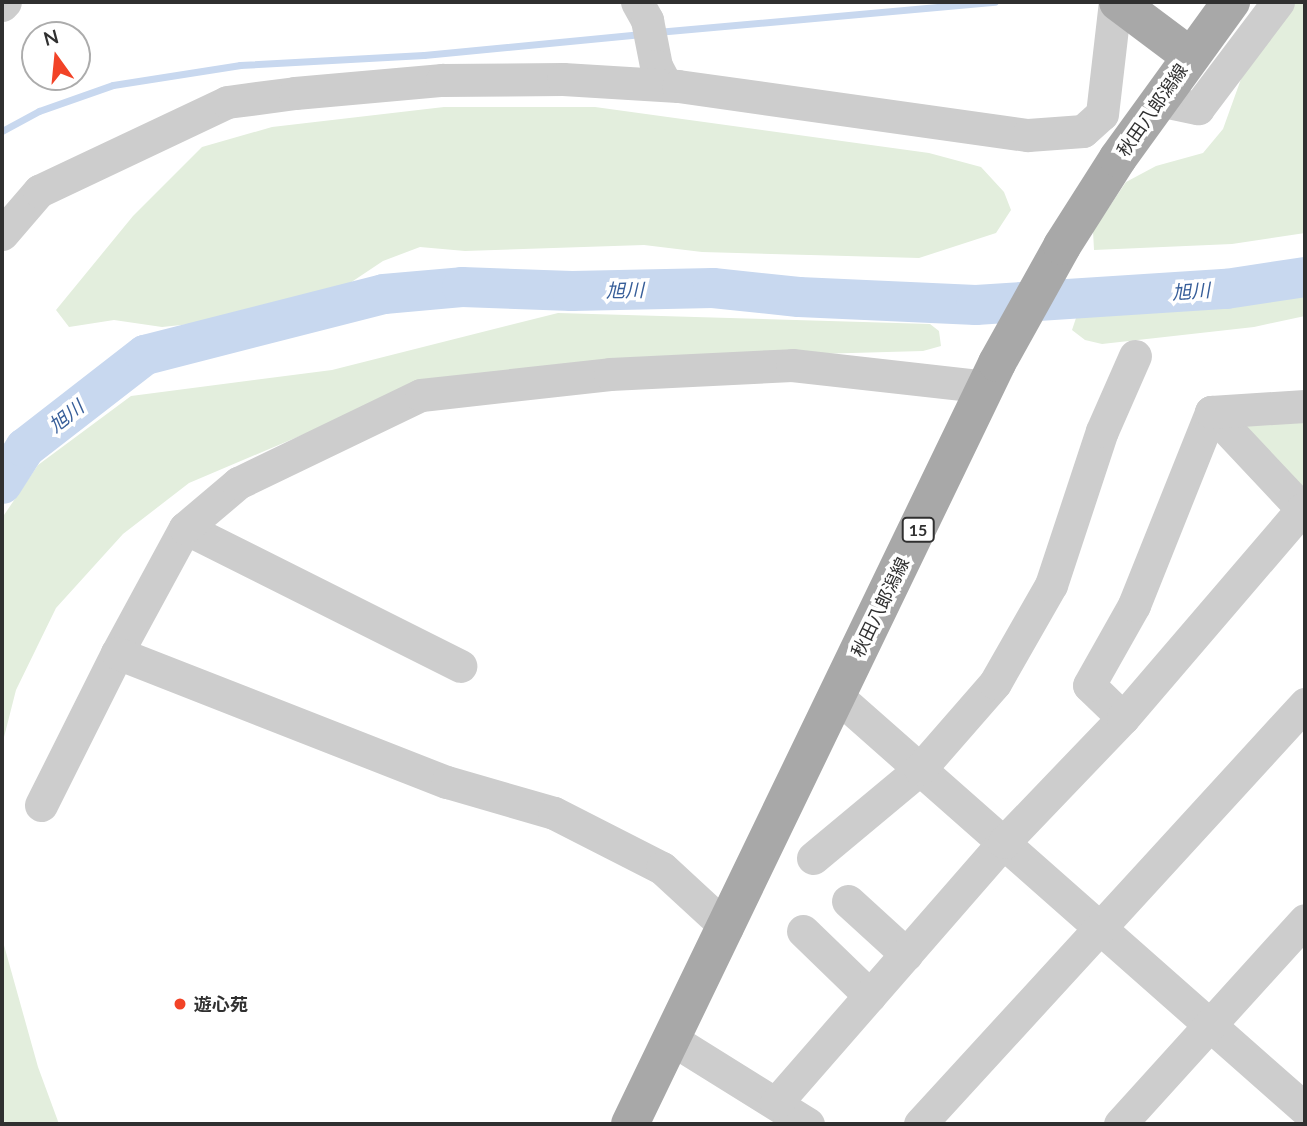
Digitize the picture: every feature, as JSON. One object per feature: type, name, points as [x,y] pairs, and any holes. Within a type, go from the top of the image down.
[{"type":"main road","points":[[1116,2],[1190,56]]},
{"type":"main road","name":"秋田八郎潟線","points":[[630,1124],[673,1040],[992,375],[1062,246],[1118,159],[1231,2]]},
{"type":"street","points":[[2,234],[38,191],[227,102],[442,80],[563,79],[666,85],[1028,135],[1083,131],[1102,114],[1116,2]]},
{"type":"street","points":[[1159,100],[1198,108],[1278,2]]},
{"type":"street","points":[[645,21],[666,85]]},
{"type":"street","points":[[813,858],[920,769],[995,683],[1051,585],[1102,431],[1135,356]]},
{"type":"street","points":[[41,805],[117,653],[185,528],[238,483],[421,395],[610,374],[792,365],[992,375]]},
{"type":"street","points":[[1211,412],[1305,406]]},
{"type":"street","points":[[776,1103],[1003,842],[1123,719],[1304,510],[1211,412]]},
{"type":"street","points":[[1123,719],[1089,685],[1134,606],[1211,412]]},
{"type":"street","points":[[185,528],[460,666]]},
{"type":"street","points":[[117,653],[447,782],[554,813],[662,868],[727,928]]},
{"type":"street","points":[[838,696],[1212,1024],[1305,1111],[1295,1124]]},
{"type":"street","points":[[920,1124],[1305,704]]},
{"type":"street","points":[[848,901],[906,954]]},
{"type":"street","points":[[1120,1124],[1305,920]]},
{"type":"street","points":[[803,931],[870,996]]},
{"type":"street","points":[[673,1040],[808,1124]]},
{"type":"green space","points":[[1295,2],[1305,2],[1305,233],[1232,244],[1094,250],[1093,231],[1126,182],[1156,166],[1203,153],[1223,129],[1241,79]]},
{"type":"green space","points":[[444,107],[595,107],[929,153],[981,167],[1004,192],[1011,210],[996,233],[919,258],[702,252],[644,245],[465,251],[420,247],[383,261],[338,291],[229,320],[162,327],[114,320],[69,327],[56,310],[133,216],[202,147],[272,127]]},
{"type":"green space","points":[[1305,287],[1305,316],[1254,327],[1102,344],[1085,340],[1072,330],[1076,318],[1261,297]]},
{"type":"green space","points":[[558,313],[930,324],[939,331],[941,346],[923,351],[667,358],[415,387],[189,483],[123,534],[56,608],[16,690],[2,745],[2,518],[38,465],[131,396],[332,370]]},
{"type":"green space","points":[[1305,412],[1305,489],[1241,424]]},
{"type":"green space","points":[[2,938],[38,1067],[59,1124],[2,1124]]},
{"type":"waterway","points":[[657,32],[995,2]]},
{"type":"waterway","points":[[2,131],[39,111],[113,85],[240,65],[424,55],[642,34]]},
{"type":"waterway","name":"旭川","points":[[2,484],[25,448],[145,355],[384,294],[462,287],[572,291],[713,288],[799,297],[976,305],[1226,289],[1305,277]]},
{"type":"place","name":"遊心苑","points":[[180,1004]]}]
